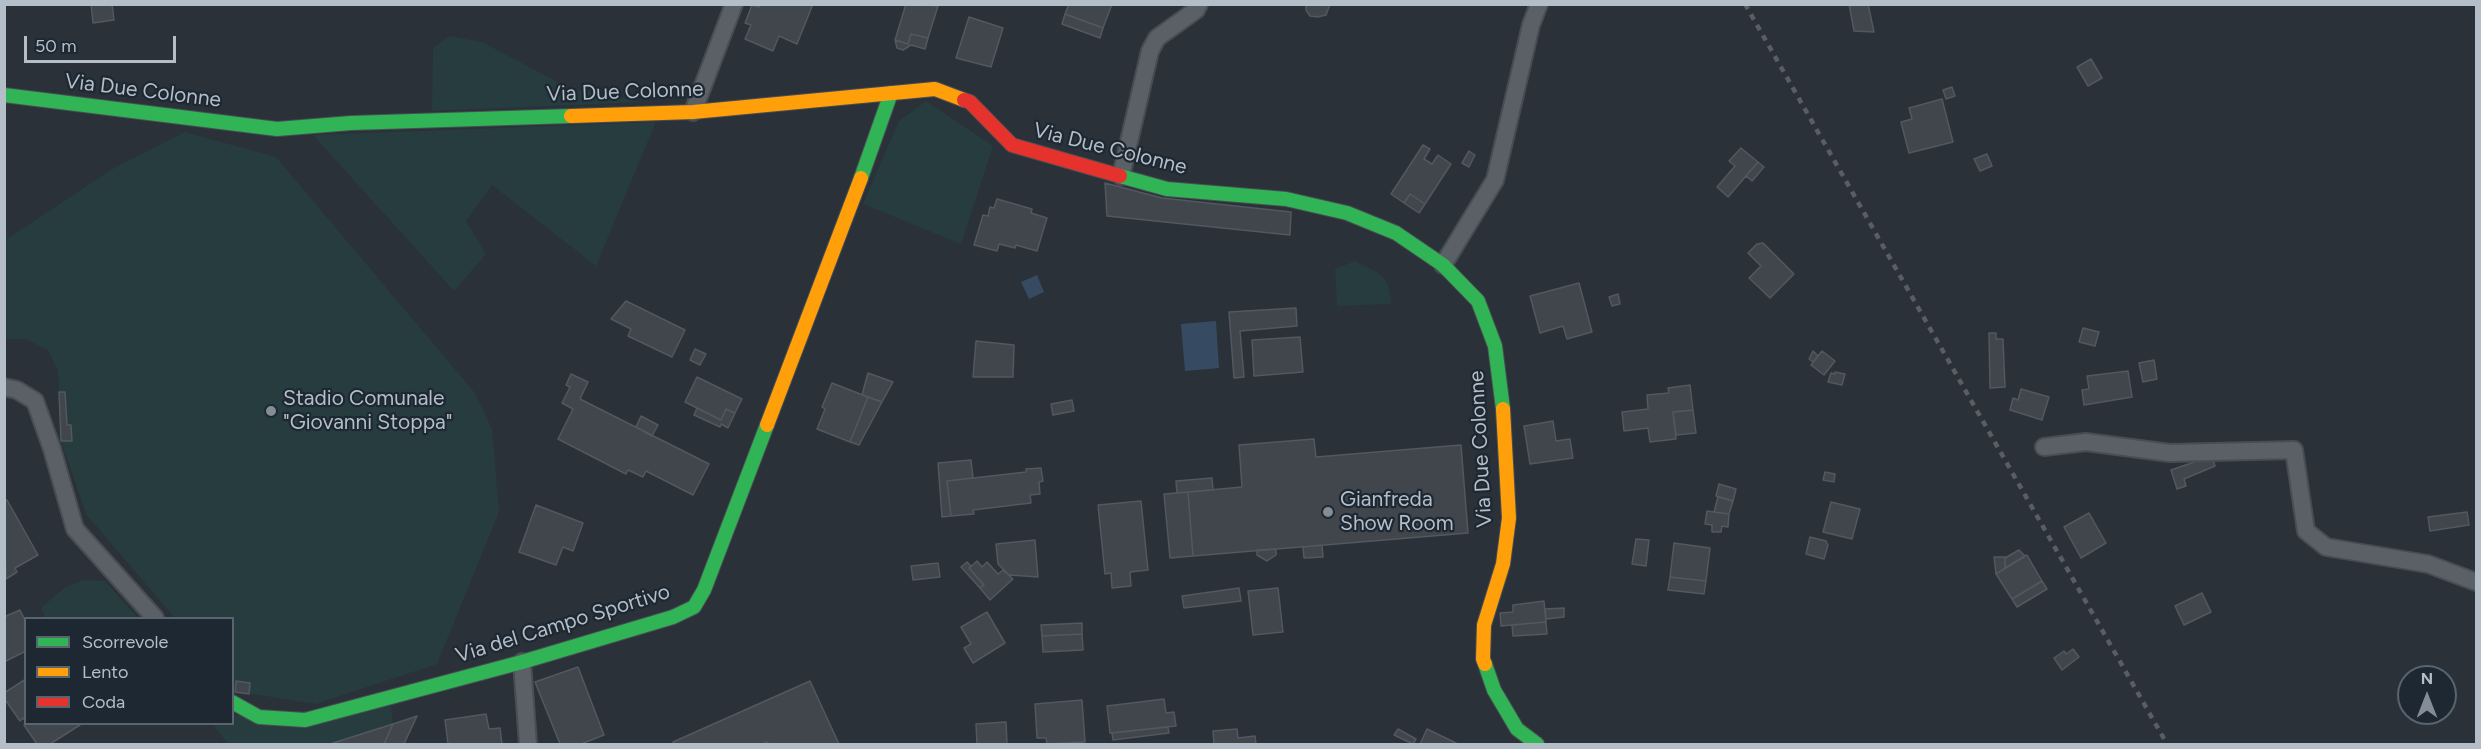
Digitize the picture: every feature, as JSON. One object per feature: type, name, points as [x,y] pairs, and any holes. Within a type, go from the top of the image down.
[{"type":"street","points":[[693,112],[734,4]]},
{"type":"street","points":[[1121,176],[1150,51],[1157,39],[1196,10],[1199,4]]},
{"type":"street","points":[[1443,265],[1495,180],[1531,25],[1539,4]]},
{"type":"street","name":"Via Due Colonne","points":[[4,95],[277,129],[351,123],[693,112],[935,89],[970,102],[1012,145],[1167,189],[1286,199],[1347,213],[1396,233],[1443,265],[1478,301],[1496,346],[1504,416],[1509,518],[1503,564],[1484,625],[1483,659],[1494,690],[1517,729],[1537,744]]},
{"type":"street","name":"Via del Campo Sportivo","points":[[234,703],[259,717],[305,720],[522,662],[673,617],[694,607],[704,590],[891,93]]},
{"type":"street","points":[[4,387],[17,390],[35,401],[52,449],[75,529],[154,617]]},
{"type":"street","points":[[2044,447],[2086,442],[2170,453],[2294,450],[2306,531],[2326,547],[2428,564],[2476,582]]},
{"type":"street","points":[[522,662],[528,744]]},
{"type":"green space","points":[[449,36],[482,42],[571,89],[645,102],[432,111],[433,48]]},
{"type":"green space","points":[[926,101],[993,146],[961,244],[863,204],[899,121]]},
{"type":"green space","points":[[656,122],[596,266],[492,185],[466,221],[486,254],[454,291],[313,135]]},
{"type":"green space","name":"Stadio Comunale \"Giovanni Stoppa\"","points":[[185,132],[276,157],[475,393],[492,429],[499,512],[437,664],[316,704],[239,692],[234,686],[234,617],[174,617],[86,514],[61,441],[58,371],[48,350],[25,339],[5,339],[4,241],[114,168]]},
{"type":"green space","points":[[1355,261],[1382,276],[1388,286],[1391,304],[1337,306],[1335,269]]},
{"type":"green space","points":[[83,580],[105,581],[137,617],[46,617],[41,608],[64,588]]},
{"type":"green space","points":[[391,706],[393,724],[330,744],[228,744],[214,725],[234,725],[234,715]]},
{"type":"water","points":[[1037,275],[1044,292],[1029,299],[1021,282]]},
{"type":"water","points":[[1216,321],[1219,368],[1185,371],[1181,324]]},
{"type":"building","points":[[91,4],[112,4],[114,20],[93,23]]},
{"type":"building","points":[[760,4],[813,4],[797,44],[779,36],[773,51],[745,39],[751,25],[745,23],[752,5],[759,7]]},
{"type":"building","points":[[906,4],[938,6],[928,38],[911,34],[908,44],[895,40]]},
{"type":"building","points":[[1069,4],[1112,4],[1103,28],[1065,14]]},
{"type":"building","points":[[1306,4],[1330,4],[1326,15],[1318,17],[1310,16],[1306,10]]},
{"type":"building","points":[[1849,4],[1868,4],[1874,32],[1854,31]]},
{"type":"building","points":[[1065,14],[1103,28],[1100,38],[1062,24]]},
{"type":"building","points":[[969,17],[1003,28],[991,67],[956,58]]},
{"type":"building","points":[[911,34],[928,38],[925,49],[911,45],[903,50],[897,48],[895,40],[908,44]]},
{"type":"building","points":[[2091,59],[2102,78],[2088,86],[2077,67]]},
{"type":"building","points":[[1952,87],[1955,96],[1946,99],[1943,90]]},
{"type":"building","points":[[1942,99],[1953,142],[1909,153],[1901,122],[1912,119],[1909,108]]},
{"type":"building","points":[[1423,145],[1430,149],[1424,159],[1432,164],[1438,155],[1451,164],[1425,204],[1410,194],[1404,203],[1391,194]]},
{"type":"building","points":[[1741,148],[1758,162],[1728,197],[1717,187],[1735,166],[1729,161]]},
{"type":"building","points":[[1469,151],[1475,155],[1469,167],[1462,163]]},
{"type":"building","points":[[1987,154],[1992,166],[1980,171],[1974,159]]},
{"type":"building","points":[[1758,162],[1764,167],[1752,181],[1746,176]]},
{"type":"building","points":[[1105,183],[1162,198],[1291,212],[1290,235],[1107,216]]},
{"type":"building","points":[[1410,194],[1425,204],[1419,213],[1404,203]]},
{"type":"building","points":[[997,199],[1032,209],[1031,213],[1047,218],[1037,251],[1016,245],[1015,248],[999,244],[997,251],[974,245],[983,215],[988,216],[990,207],[994,208]]},
{"type":"building","points":[[1763,243],[1794,274],[1770,298],[1749,278],[1761,266],[1748,253],[1757,244]]},
{"type":"building","points":[[1579,283],[1592,332],[1567,339],[1563,326],[1540,333],[1530,296]]},
{"type":"building","points":[[1618,294],[1620,304],[1612,306],[1609,297]]},
{"type":"building","points":[[626,301],[685,330],[672,357],[628,336],[631,329],[611,319]]},
{"type":"building","points":[[1296,308],[1297,326],[1240,331],[1244,377],[1234,378],[1229,312]]},
{"type":"building","points":[[2083,328],[2099,332],[2095,346],[2079,342]]},
{"type":"building","points":[[1989,333],[1996,333],[1996,339],[2003,339],[2005,387],[1990,388]]},
{"type":"building","points":[[1300,337],[1303,372],[1254,376],[1252,340]]},
{"type":"building","points":[[976,341],[1014,345],[1013,377],[973,377]]},
{"type":"building","points":[[695,349],[706,354],[700,365],[690,360]]},
{"type":"building","points":[[1813,351],[1818,356],[1813,362],[1809,359]]},
{"type":"building","points":[[1822,351],[1835,361],[1824,375],[1811,365]]},
{"type":"building","points":[[2154,360],[2157,379],[2143,382],[2139,363]]},
{"type":"building","points":[[2128,371],[2132,397],[2084,405],[2082,390],[2089,389],[2087,376]]},
{"type":"building","points":[[1835,372],[1845,374],[1842,385],[1828,382],[1831,373],[1835,374]]},
{"type":"building","points":[[868,373],[893,382],[882,402],[862,395]]},
{"type":"building","points":[[571,374],[588,382],[580,399],[709,464],[693,495],[646,471],[643,477],[628,470],[626,474],[558,439],[573,409],[562,403],[570,387],[566,385]]},
{"type":"building","points":[[697,377],[742,399],[735,413],[726,409],[721,420],[685,402]]},
{"type":"building","points":[[832,383],[868,397],[850,442],[817,429],[825,409],[822,407]]},
{"type":"building","points":[[1690,385],[1693,410],[1673,412],[1676,439],[1650,442],[1648,428],[1624,431],[1622,412],[1648,409],[1647,395],[1669,393],[1668,388]]},
{"type":"building","points":[[2021,389],[2049,397],[2042,420],[2010,410],[2013,398],[2018,400]]},
{"type":"building","points":[[59,392],[65,392],[67,425],[71,425],[72,441],[61,441]]},
{"type":"building","points":[[868,397],[882,402],[859,445],[850,442]]},
{"type":"building","points":[[1072,400],[1074,411],[1053,415],[1051,404]]},
{"type":"building","points":[[697,408],[721,420],[726,409],[735,413],[728,428],[721,424],[720,427],[694,415]]},
{"type":"building","points":[[1693,410],[1696,433],[1676,435],[1673,412]]},
{"type":"building","points":[[641,416],[658,425],[652,436],[636,427]]},
{"type":"building","points":[[1553,421],[1556,441],[1570,439],[1573,458],[1530,464],[1524,426]]},
{"type":"building","name":"Gianfreda Show Room","points":[[1314,439],[1316,457],[1461,445],[1468,533],[1193,556],[1188,492],[1242,487],[1239,445]]},
{"type":"building","points":[[2212,456],[2215,466],[2184,479],[2186,486],[2177,489],[2171,470]]},
{"type":"building","points":[[971,460],[973,478],[947,481],[951,516],[942,517],[938,463]]},
{"type":"building","points":[[1041,468],[1043,481],[1039,482],[1040,494],[1030,495],[1031,503],[973,510],[974,514],[951,516],[947,481],[1026,472],[1026,469]]},
{"type":"building","points":[[1825,472],[1835,474],[1834,482],[1823,480]]},
{"type":"building","points":[[1212,478],[1213,490],[1177,493],[1176,481]]},
{"type":"building","points":[[1719,484],[1736,489],[1733,501],[1716,496]]},
{"type":"building","points":[[1188,492],[1193,556],[1170,558],[1164,494]]},
{"type":"building","points":[[1718,497],[1733,501],[1729,514],[1714,512]]},
{"type":"building","points":[[7,500],[38,555],[15,568],[17,572],[6,579],[4,501]]},
{"type":"building","points":[[1141,501],[1148,570],[1130,572],[1131,586],[1112,588],[1111,573],[1105,574],[1098,505]]},
{"type":"building","points":[[1831,502],[1860,509],[1852,539],[1823,532]]},
{"type":"building","points":[[536,505],[583,523],[573,551],[563,547],[556,565],[519,552]]},
{"type":"building","points":[[1707,511],[1729,514],[1728,527],[1722,526],[1721,532],[1712,532],[1712,525],[1705,524]]},
{"type":"building","points":[[2467,512],[2469,525],[2430,531],[2428,517]]},
{"type":"building","points":[[2089,513],[2106,543],[2081,558],[2064,527]]},
{"type":"building","points":[[1810,537],[1826,541],[1828,545],[1824,559],[1806,554]]},
{"type":"building","points":[[1636,539],[1649,540],[1646,566],[1632,564]]},
{"type":"building","points":[[1035,540],[1038,577],[1009,575],[998,564],[996,544]]},
{"type":"building","points":[[1674,543],[1710,548],[1706,581],[1670,577]]},
{"type":"building","points":[[1322,545],[1323,557],[1304,558],[1303,547]]},
{"type":"building","points":[[1276,549],[1276,555],[1267,561],[1257,555],[1257,550]]},
{"type":"building","points":[[2019,550],[2025,556],[2005,568],[2005,558]]},
{"type":"building","points":[[2027,555],[2042,581],[2012,599],[1996,574]]},
{"type":"building","points":[[1994,557],[2005,557],[2005,568],[1996,574]]},
{"type":"building","points":[[977,561],[982,567],[987,562],[998,574],[1003,570],[1013,579],[990,600],[980,588],[984,585],[969,568]]},
{"type":"building","points":[[967,562],[971,566],[969,568],[984,585],[980,588],[961,567]]},
{"type":"building","points":[[938,563],[940,577],[913,580],[911,566]]},
{"type":"building","points":[[1670,577],[1706,581],[1704,594],[1668,590]]},
{"type":"building","points":[[2042,581],[2047,589],[2017,607],[2012,599]]},
{"type":"building","points":[[1239,588],[1241,601],[1184,608],[1182,596]]},
{"type":"building","points":[[1278,588],[1283,632],[1253,635],[1248,591]]},
{"type":"building","points":[[2202,593],[2211,612],[2184,625],[2175,606]]},
{"type":"building","points":[[1544,601],[1546,622],[1501,626],[1500,613],[1513,612],[1513,605]]},
{"type":"building","points":[[1564,608],[1564,617],[1546,619],[1545,609]]},
{"type":"building","points":[[20,610],[24,618],[24,652],[4,662],[4,617]]},
{"type":"building","points":[[987,612],[1005,643],[973,663],[964,648],[971,644],[961,627]]},
{"type":"building","points":[[1546,622],[1547,634],[1513,636],[1512,625]]},
{"type":"building","points":[[1082,623],[1082,634],[1042,636],[1041,625]]},
{"type":"building","points":[[1082,634],[1083,650],[1043,652],[1042,636]]},
{"type":"building","points":[[2073,649],[2079,657],[2062,670],[2054,658],[2064,651],[2066,654]]},
{"type":"building","points":[[578,667],[604,735],[581,744],[560,744],[535,682]]},
{"type":"building","points":[[24,680],[24,719],[20,721],[4,698],[4,693]]},
{"type":"building","points":[[236,681],[250,683],[249,694],[235,692]]},
{"type":"building","points":[[810,681],[839,744],[768,744],[767,742],[763,744],[674,744],[673,742]]},
{"type":"building","points":[[1164,699],[1166,713],[1174,712],[1176,726],[1110,733],[1107,706]]},
{"type":"building","points":[[1082,700],[1085,742],[1047,744],[1046,738],[1037,738],[1035,704]]},
{"type":"building","points":[[486,714],[489,729],[500,728],[502,744],[448,744],[445,720]]},
{"type":"building","points":[[417,716],[404,744],[384,744],[393,724]]},
{"type":"building","points":[[1006,722],[1007,744],[977,744],[976,724]]},
{"type":"building","points":[[393,724],[384,744],[330,744]]},
{"type":"building","points":[[24,725],[80,725],[50,744],[37,744]]},
{"type":"building","points":[[1168,727],[1169,733],[1113,740],[1112,733]]},
{"type":"building","points":[[1237,729],[1238,738],[1255,736],[1256,744],[1214,744],[1213,731]]},
{"type":"building","points":[[1398,729],[1416,739],[1413,744],[1394,735]]},
{"type":"building","points":[[1427,729],[1458,744],[1420,744]]},
{"type":"railway","points":[[1745,4],[2167,744]]},
{"type":"traffic: fast","points":[[861,178],[891,93]]},
{"type":"traffic: fast","points":[[4,95],[277,129],[351,123],[571,116]]},
{"type":"traffic: fast","points":[[1120,176],[1167,189],[1286,199],[1347,213],[1396,233],[1443,265],[1478,301],[1495,346],[1503,409]]},
{"type":"traffic: fast","points":[[234,703],[259,717],[305,720],[522,662],[673,617],[694,607],[704,590],[767,425]]},
{"type":"traffic: fast","points":[[1485,664],[1494,690],[1517,729],[1537,744]]},
{"type":"traffic: slow","points":[[571,116],[693,112],[935,89],[964,100]]},
{"type":"traffic: slow","points":[[767,425],[861,178]]},
{"type":"traffic: slow","points":[[1485,664],[1483,659],[1484,625],[1503,564],[1509,518],[1503,409]]},
{"type":"traffic: jam","points":[[964,100],[970,102],[1012,145],[1120,176]]},
{"type":"place","name":"Stadio Comunale \"Giovanni Stoppa\"","points":[[271,411]]},
{"type":"place","name":"Gianfreda Show Room","points":[[1328,512]]}]
